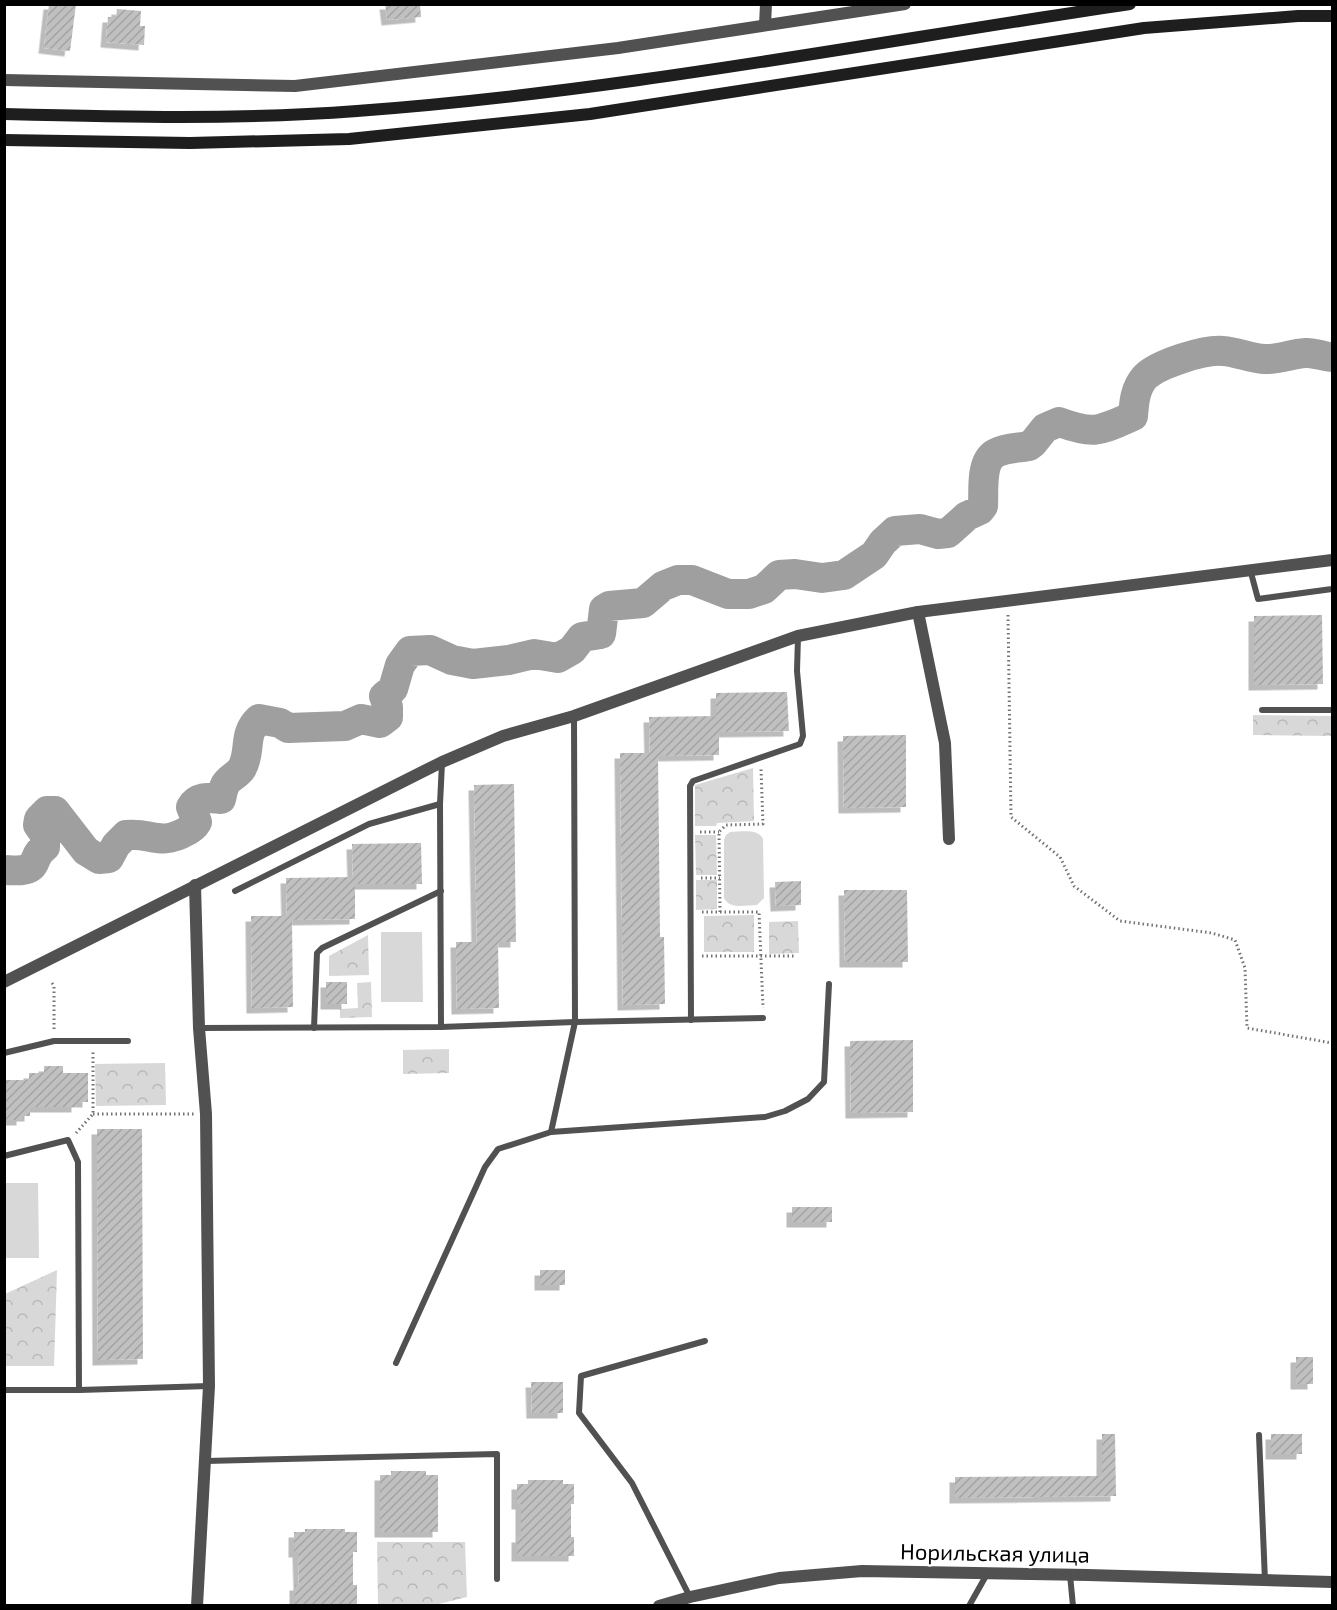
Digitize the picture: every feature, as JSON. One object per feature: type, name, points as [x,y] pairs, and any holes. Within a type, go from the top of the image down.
[{"type":"main road","points":[[4,114],[177,118],[357,111],[588,88],[1130,4]]},
{"type":"main road","points":[[4,140],[190,143],[349,139],[590,114],[1144,28],[1298,16],[1332,16]]},
{"type":"street","points":[[765,25],[766,4]]},
{"type":"street","points":[[4,80],[295,86],[618,48],[905,4]]},
{"type":"street","points":[[4,982],[442,762],[503,736],[574,716],[798,636],[918,612],[1332,560]]},
{"type":"street","points":[[918,612],[945,743],[950,839]]},
{"type":"street","points":[[195,885],[199,1028],[206,1114],[209,1386],[197,1605]]},
{"type":"street","name":"Норильская улица","points":[[659,1605],[779,1578],[862,1571],[1332,1582]]},
{"type":"lane","points":[[1250,569],[1258,599],[1332,589]]},
{"type":"lane","points":[[691,1020],[690,786],[693,781],[800,744],[803,736],[797,670],[798,636]]},
{"type":"lane","points":[[1262,710],[1332,710]]},
{"type":"lane","points":[[551,1132],[575,1022],[574,716]]},
{"type":"lane","points":[[441,1027],[440,804],[442,762]]},
{"type":"lane","points":[[235,891],[369,824],[440,804]]},
{"type":"lane","points":[[314,1028],[317,953],[322,948],[441,891]]},
{"type":"lane","points":[[396,1363],[486,1167],[498,1149],[551,1132],[765,1117],[785,1112],[808,1099],[824,1082],[829,984]]},
{"type":"lane","points":[[199,1028],[441,1027],[763,1018]]},
{"type":"lane","points":[[4,1053],[54,1041],[128,1041]]},
{"type":"lane","points":[[4,1156],[68,1140],[78,1162],[79,1390]]},
{"type":"lane","points":[[690,1597],[632,1484],[579,1413],[580,1376],[705,1341]]},
{"type":"lane","points":[[4,1390],[209,1386]]},
{"type":"lane","points":[[1259,1434],[1265,1581]]},
{"type":"lane","points":[[206,1461],[497,1454],[497,1580]]},
{"type":"lane","points":[[969,1605],[987,1574]]},
{"type":"lane","points":[[1070,1575],[1073,1605]]},
{"type":"path","points":[[1008,614],[1011,817],[1060,857],[1074,886],[1120,921],[1212,933],[1236,940],[1245,968],[1247,1028],[1332,1043]]},
{"type":"path","points":[[690,832],[719,832],[726,825],[763,824],[761,758]]},
{"type":"path","points":[[719,832],[720,912]]},
{"type":"path","points":[[691,878],[720,878]]},
{"type":"path","points":[[691,912],[759,912],[763,1018]]},
{"type":"path","points":[[691,957],[795,956]]},
{"type":"path","points":[[52,983],[54,986],[54,1020]]},
{"type":"path","points":[[68,1140],[93,1114],[93,1041]]},
{"type":"path","points":[[93,1114],[206,1114]]},
{"type":"green space","points":[[1253,715],[1331,716],[1331,736],[1253,735]]},
{"type":"green space","points":[[753,768],[754,821],[695,826],[695,785]]},
{"type":"green space","points":[[730,832],[753,832],[763,839],[764,898],[757,905],[734,905],[724,898],[724,840]]},
{"type":"green space","points":[[695,835],[716,835],[717,875],[696,875]]},
{"type":"green space","points":[[696,880],[717,880],[717,909],[696,910]]},
{"type":"green space","points":[[754,915],[754,952],[704,952],[704,916]]},
{"type":"green space","points":[[798,921],[799,953],[769,954],[769,922]]},
{"type":"green space","points":[[381,932],[422,932],[423,1002],[381,1002]]},
{"type":"green space","points":[[368,935],[369,975],[329,976],[329,956]]},
{"type":"green space","points":[[371,982],[372,1017],[340,1018],[340,1009],[358,1008],[357,983]]},
{"type":"green space","points":[[449,1049],[449,1073],[403,1074],[403,1050]]},
{"type":"green space","points":[[165,1063],[166,1105],[96,1106],[95,1064]]},
{"type":"green space","points":[[5,1183],[38,1183],[39,1258],[5,1258]]},
{"type":"green space","points":[[57,1270],[54,1366],[5,1366],[5,1294]]},
{"type":"green space","points":[[377,1542],[465,1542],[467,1597],[435,1605],[378,1605]]},
{"type":"building","points":[[49,4],[76,4],[70,51],[44,48]]},
{"type":"building","points":[[385,4],[420,4],[421,17],[387,20]]},
{"type":"building","points":[[117,9],[141,11],[140,26],[145,26],[144,45],[106,42],[108,17],[116,17]]},
{"type":"building","points":[[1322,615],[1323,684],[1254,685],[1254,616]]},
{"type":"building","points":[[787,692],[789,731],[719,732],[719,755],[658,756],[660,937],[664,937],[665,1004],[623,1005],[620,753],[650,753],[649,717],[716,716],[716,693]]},
{"type":"building","points":[[906,735],[906,807],[844,808],[843,736]]},
{"type":"building","points":[[514,784],[516,942],[498,942],[499,1008],[457,1009],[456,942],[477,942],[474,785]]},
{"type":"building","points":[[421,843],[422,884],[355,884],[355,919],[292,920],[293,1007],[252,1008],[251,916],[287,916],[286,878],[353,877],[352,844]]},
{"type":"building","points":[[801,881],[801,905],[776,906],[775,882]]},
{"type":"building","points":[[844,890],[907,890],[908,962],[845,962]]},
{"type":"building","points":[[326,982],[347,982],[347,1004],[326,1004]]},
{"type":"building","points":[[913,1040],[913,1112],[851,1113],[850,1041]]},
{"type":"building","points":[[44,1066],[63,1066],[63,1073],[88,1073],[88,1102],[77,1102],[77,1107],[30,1107],[30,1116],[22,1116],[22,1120],[4,1120],[4,1080],[29,1080],[29,1073],[44,1073]]},
{"type":"building","points":[[97,1129],[142,1129],[143,1359],[98,1360]]},
{"type":"building","points":[[792,1207],[832,1207],[832,1222],[792,1222]]},
{"type":"building","points":[[540,1270],[565,1270],[565,1285],[540,1285]]},
{"type":"building","points":[[1296,1357],[1313,1357],[1313,1384],[1296,1384]]},
{"type":"building","points":[[531,1382],[563,1382],[563,1413],[532,1413]]},
{"type":"building","points":[[1102,1434],[1115,1434],[1116,1496],[955,1498],[955,1477],[1102,1476]]},
{"type":"building","points":[[1271,1434],[1302,1434],[1302,1454],[1271,1454]]},
{"type":"building","points":[[391,1471],[426,1471],[426,1475],[438,1475],[438,1532],[380,1532],[380,1475],[391,1475]]},
{"type":"building","points":[[528,1480],[563,1480],[563,1484],[574,1484],[574,1504],[571,1504],[571,1537],[574,1537],[574,1556],[517,1556],[517,1537],[521,1537],[521,1504],[517,1504],[517,1484],[528,1484]]},
{"type":"building","points":[[305,1529],[345,1529],[345,1532],[357,1532],[357,1552],[353,1552],[353,1585],[357,1585],[357,1605],[295,1605],[295,1585],[299,1585],[298,1552],[294,1552],[294,1532],[305,1532]]},
{"type":"waterway","points":[[4,870],[25,870],[33,865],[39,852],[45,847],[45,835],[38,825],[39,819],[47,811],[55,811],[86,851],[99,859],[109,858],[116,845],[126,835],[143,835],[162,839],[187,831],[197,822],[191,807],[194,803],[204,798],[221,799],[226,783],[242,768],[251,731],[259,719],[280,723],[288,728],[345,726],[361,719],[380,723],[388,717],[388,707],[384,696],[393,689],[400,665],[410,651],[430,650],[452,660],[473,664],[509,660],[534,654],[558,658],[572,650],[582,637],[601,634],[604,609],[609,606],[643,603],[663,586],[678,580],[692,580],[728,594],[749,594],[764,589],[779,575],[795,574],[822,578],[844,575],[874,555],[895,531],[920,529],[938,534],[948,533],[967,516],[980,510],[983,506],[985,469],[987,462],[996,453],[1029,446],[1045,428],[1059,422],[1081,429],[1097,430],[1133,416],[1139,386],[1145,377],[1160,367],[1194,355],[1215,351],[1264,359],[1308,353],[1332,357]]}]
